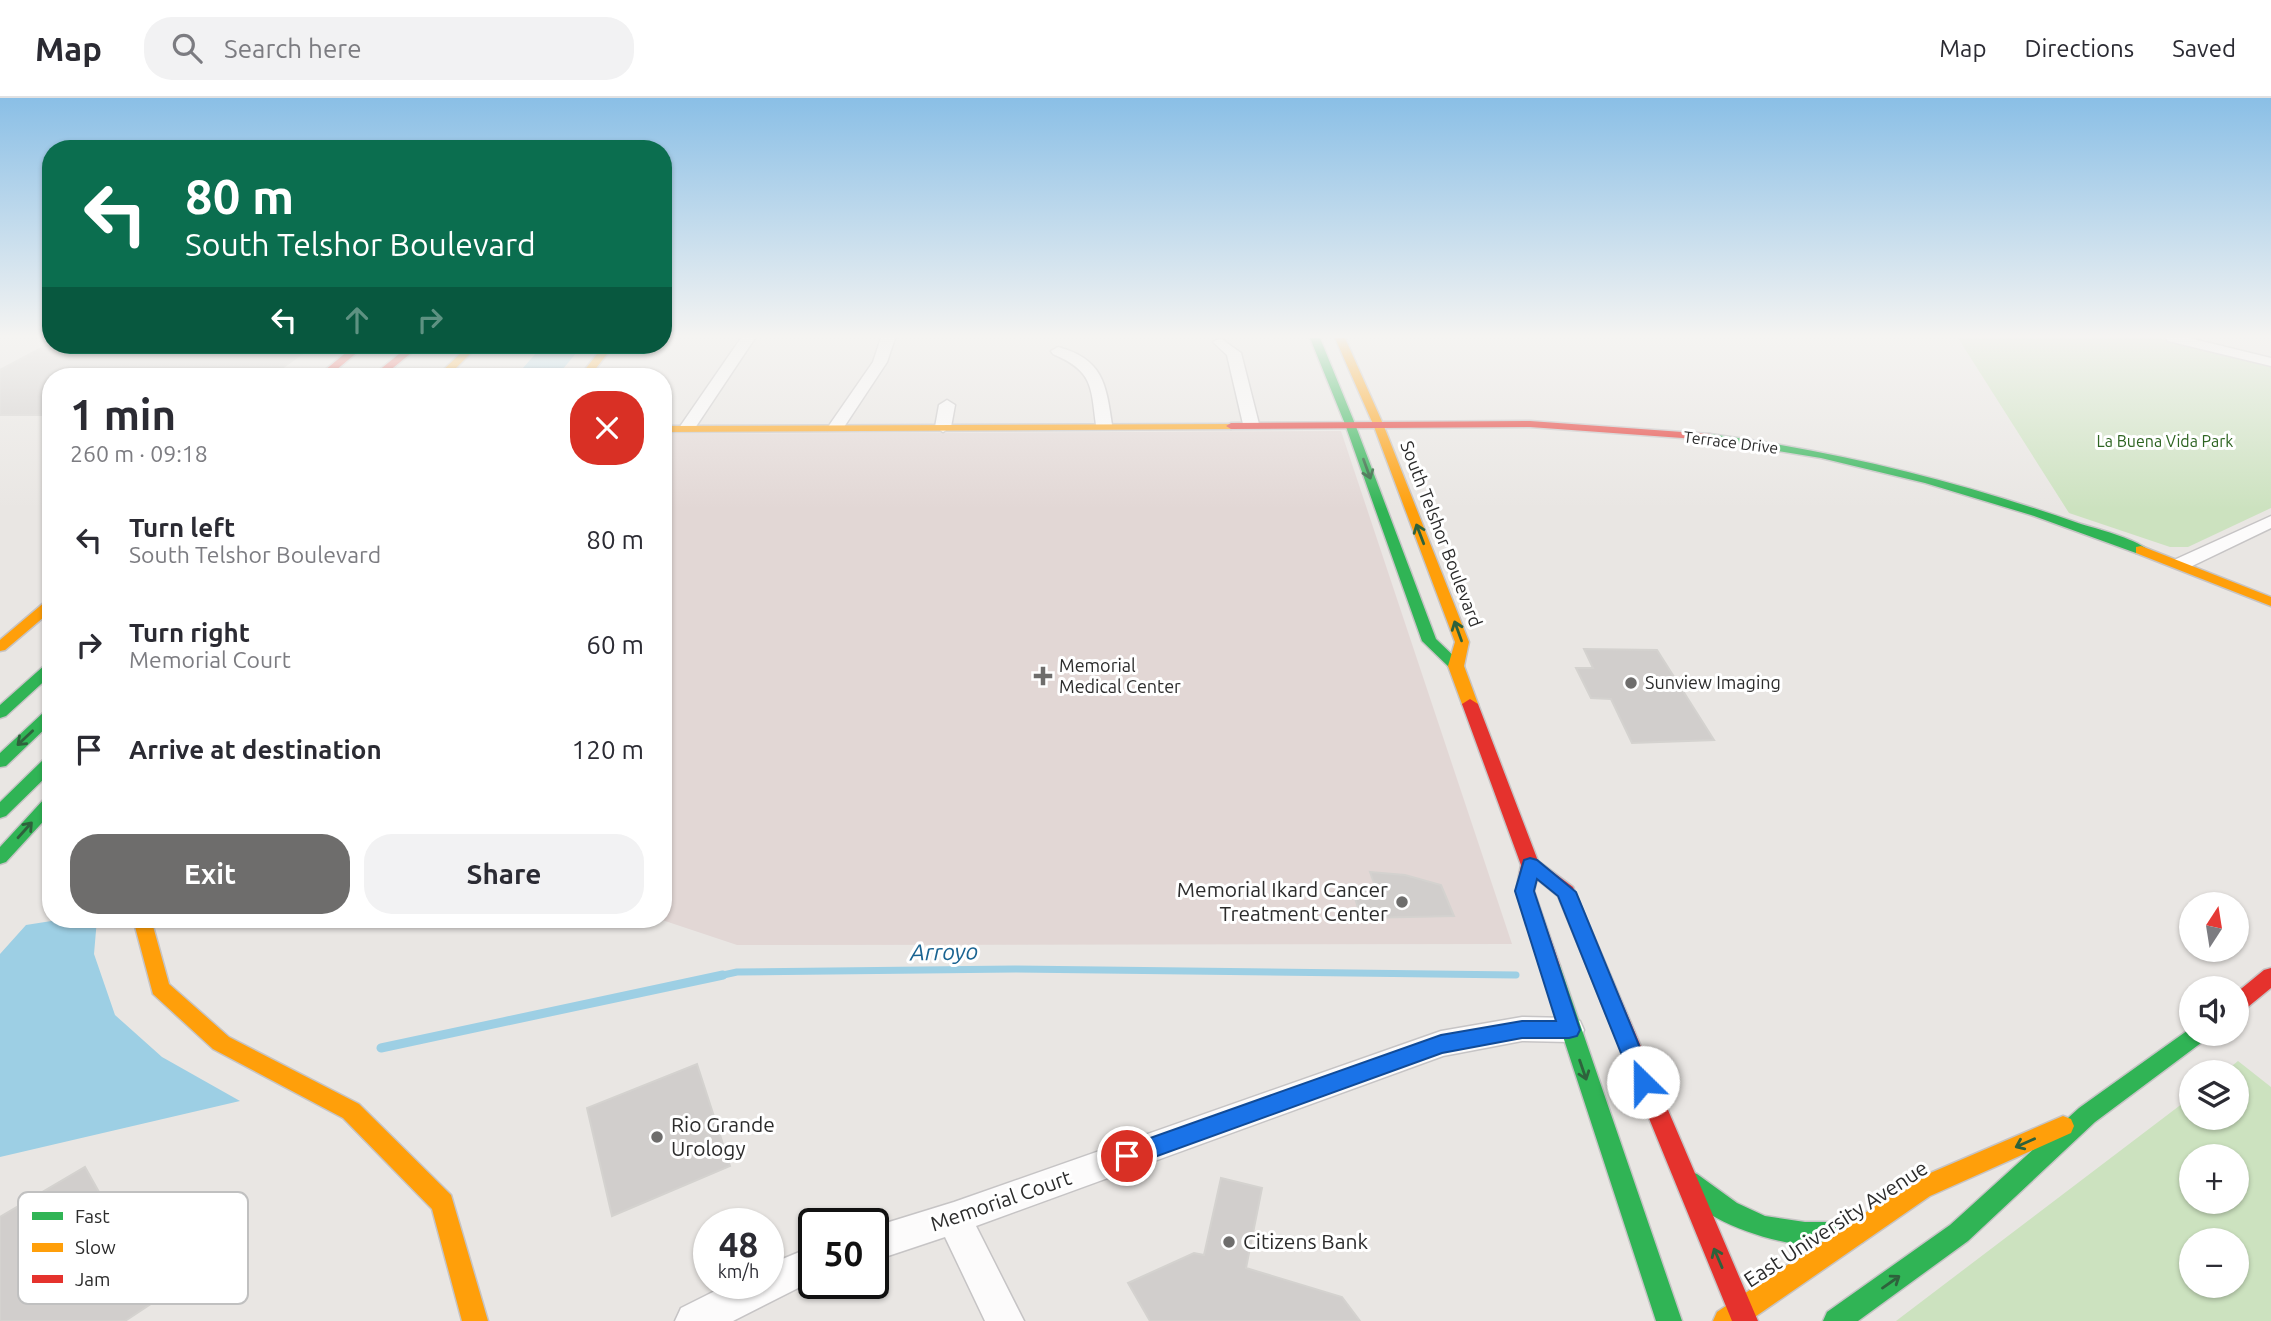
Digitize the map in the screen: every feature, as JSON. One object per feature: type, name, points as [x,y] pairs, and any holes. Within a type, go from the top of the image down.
[{"type":"main road","points":[[1338,395],[1429,641],[1457,666]]},
{"type":"main road","name":"South Telshor Boulevard","points":[[1365,395],[1462,642],[1457,666],[1530,865],[1524,891],[1669,1321]]},
{"type":"main road","name":"Terrace Drive","points":[[672,429],[1251,424],[1587,426],[1752,442],[1876,465],[2030,509],[2181,564],[2271,602]]},
{"type":"main road","points":[[1413,597],[1445,597]]},
{"type":"main road","points":[[0,647],[42,612]]},
{"type":"main road","points":[[0,713],[42,675]]},
{"type":"main road","points":[[0,762],[42,722]]},
{"type":"main road","points":[[0,812],[42,771]]},
{"type":"main road","points":[[0,858],[42,812]]},
{"type":"main road","points":[[1530,865],[1566,892],[1743,1316]]},
{"type":"main road","points":[[144,928],[160,988],[222,1042],[351,1111],[442,1203],[475,1321]]},
{"type":"main road","points":[[2249,994],[2271,976]]},
{"type":"main road","name":"East University Avenue","points":[[1836,1321],[1959,1233],[2087,1115],[2182,1046]]},
{"type":"main road","name":"East University Avenue","points":[[1726,1321],[1743,1316],[1854,1234],[1922,1188],[2087,1115]]},
{"type":"main road","points":[[1683,1177],[1712,1204],[1754,1228],[1799,1235],[1854,1234]]},
{"type":"street","points":[[687,428],[709,395]]},
{"type":"street","points":[[836,427],[858,395]]},
{"type":"street","points":[[1100,395],[1104,425]]},
{"type":"street","points":[[1244,395],[1251,424]]},
{"type":"street","points":[[943,427],[947,405]]},
{"type":"street","points":[[2181,564],[2271,521]]},
{"type":"street","name":"Memorial Court","points":[[889,1239],[1441,1044],[1522,1029],[1569,1030]]},
{"type":"street","points":[[954,1218],[1005,1321]]},
{"type":"street","points":[[694,1321],[798,1271]]},
{"type":"shaded area","name":"Memorial Medical Center","points":[[1341,431],[1512,944],[737,945],[672,923],[672,434]]},
{"type":"green space","name":"La Buena Vida Park","points":[[1994,395],[2271,395],[2271,508],[2188,547],[2170,547],[2069,513]]},
{"type":"green space","points":[[2249,1070],[2271,1087],[2271,1321],[1896,1321],[2179,1106],[2179,1130],[2249,1130]]},
{"type":"water","points":[[42,922],[42,928],[96,928],[94,954],[115,1015],[162,1057],[240,1101],[0,1157],[0,954],[26,925]]},
{"type":"building","points":[[0,395],[42,395],[42,415],[0,415]]},
{"type":"building","name":"Sunview Imaging","points":[[1584,649],[1657,650],[1714,740],[1632,743],[1611,699],[1591,698],[1576,668],[1593,668]]},
{"type":"building","name":"Memorial Ikard Cancer Treatment Center","points":[[1370,872],[1405,875],[1441,885],[1454,916],[1361,918],[1352,888],[1375,886]]},
{"type":"building","name":"Rio Grande Urology","points":[[697,1064],[730,1166],[612,1216],[587,1108]]},
{"type":"building","points":[[85,1167],[99,1192],[42,1192]]},
{"type":"building","name":"Citizens Bank","points":[[1221,1178],[1262,1188],[1246,1268],[1342,1297],[1360,1321],[1150,1321],[1128,1283],[1194,1253],[1204,1255]]},
{"type":"building","points":[[18,1206],[18,1304],[151,1304],[125,1321],[0,1321],[0,1217]]},
{"type":"waterway","name":"Arroyo","points":[[714,977],[737,972],[1015,969],[1516,975]]},
{"type":"waterway","name":"Arroyo","points":[[381,1048],[723,975]]},
{"type":"traffic: fast","points":[[1338,395],[1429,641],[1456,666]]},
{"type":"traffic: fast","points":[[1710,437],[1821,455],[1929,480],[2036,512],[2141,550]]},
{"type":"traffic: fast","points":[[0,713],[42,675]]},
{"type":"traffic: fast","points":[[0,762],[42,722]]},
{"type":"traffic: fast","points":[[0,812],[42,771]]},
{"type":"traffic: fast","points":[[0,858],[42,812]]},
{"type":"traffic: fast","points":[[1550,966],[1669,1321]]},
{"type":"traffic: fast","points":[[1836,1321],[1959,1233],[2087,1115],[2182,1046]]},
{"type":"traffic: fast","points":[[1689,1182],[1729,1211],[1765,1227],[1805,1233],[1854,1234]]},
{"type":"traffic: slow","points":[[1365,395],[1462,642],[1456,666],[1470,704]]},
{"type":"traffic: slow","points":[[672,429],[1231,426]]},
{"type":"traffic: slow","points":[[2141,550],[2271,602]]},
{"type":"traffic: slow","points":[[0,647],[42,612]]},
{"type":"traffic: slow","points":[[144,928],[160,988],[221,1043],[351,1111],[442,1203],[475,1321]]},
{"type":"traffic: slow","points":[[1726,1321],[1922,1188],[2063,1126]]},
{"type":"traffic: jam","points":[[1231,426],[1530,424],[1710,437]]},
{"type":"traffic: jam","points":[[1470,704],[1530,865],[1525,891],[1550,966]]},
{"type":"traffic: jam","points":[[1530,865],[1566,892],[1745,1321]]},
{"type":"traffic: jam","points":[[2249,994],[2271,976]]},
{"type":"place","name":"Memorial Medical Center","points":[[1043,676]]},
{"type":"place","name":"Sunview Imaging","points":[[1631,683]]},
{"type":"place","name":"Memorial Ikard Cancer Treatment Center","points":[[1402,902]]},
{"type":"place","name":"Rio Grande Urology","points":[[657,1137]]},
{"type":"place","name":"Citizens Bank","points":[[1229,1242]]},
{"type":"route","points":[[1127,1156],[1441,1044],[1522,1029],[1569,1030],[1524,891],[1530,865],[1566,892],[1643,1082]]}]
